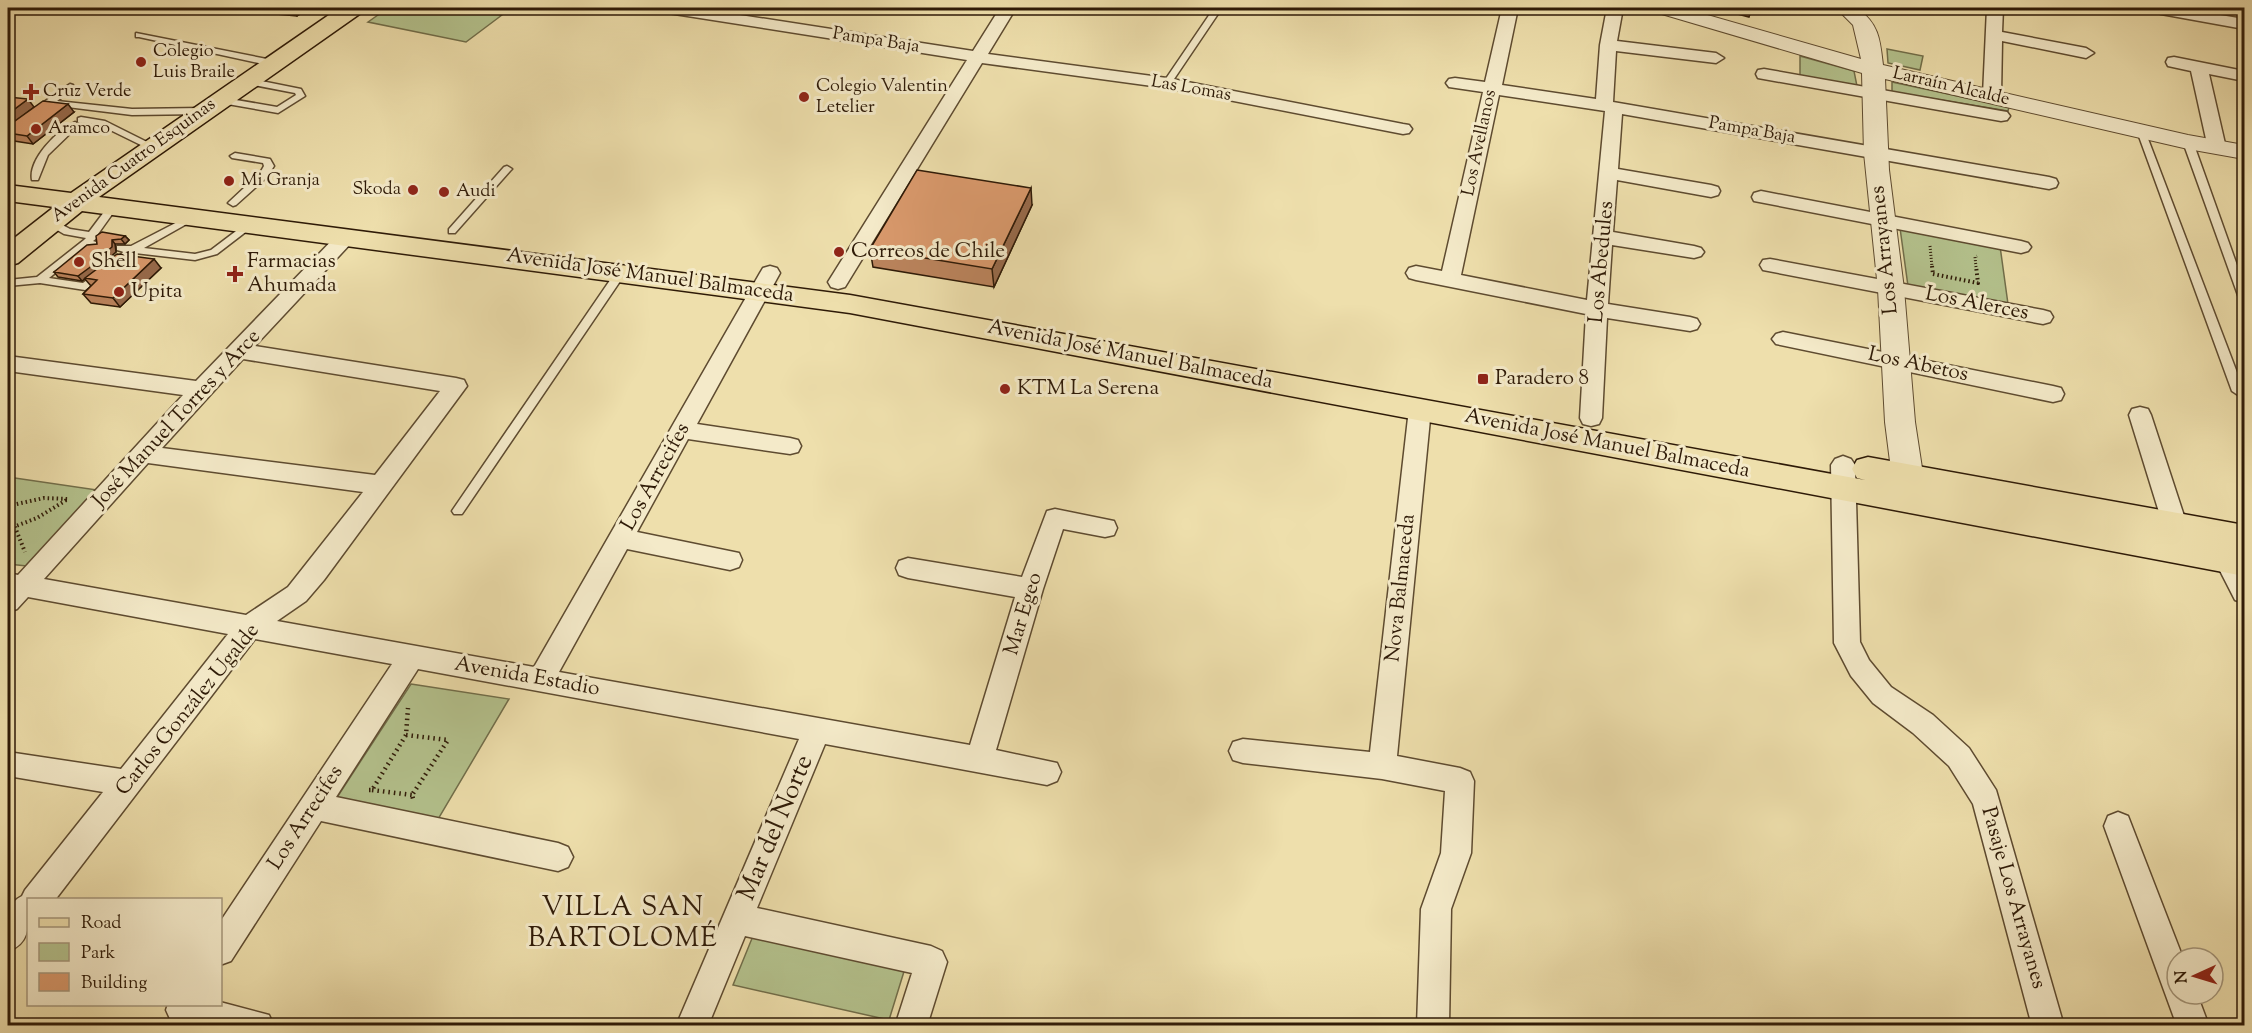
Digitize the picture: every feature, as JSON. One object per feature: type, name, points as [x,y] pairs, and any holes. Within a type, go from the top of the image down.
[{"type":"main road","name":"Avenida Cuatro Esquinas","points":[[8,257],[50,222],[95,198],[152,147],[353,8]]},
{"type":"main road","name":"Avenida José Manuel Balmaceda","points":[[8,174],[35,178],[95,198],[195,217],[242,213],[347,236],[621,272],[766,282],[838,282],[1591,418],[1844,476],[2238,553]]},
{"type":"main road","name":"Avenida José Manuel Balmaceda","points":[[8,193],[95,198],[452,231],[766,282],[981,327],[1420,409],[1844,476]]},
{"type":"main road","name":"Avenida José Manuel Balmaceda","points":[[1908,489],[2175,525],[2238,553]]},
{"type":"street","name":"Pampa Baja","points":[[680,8],[728,12],[977,57]]},
{"type":"street","points":[[838,282],[1008,8]]},
{"type":"street","name":"Los Avellanos","points":[[1450,279],[1510,8]]},
{"type":"street","name":"Los Abedules","points":[[1591,418],[1597,309],[1609,173],[1608,45],[1615,8]]},
{"type":"street","name":"Larraín Alcalde","points":[[1662,8],[1872,69],[2188,142],[2244,152]]},
{"type":"street","name":"Los Arrayanes","points":[[1846,8],[1862,22],[1867,35],[1872,69],[1881,220],[1891,287],[1895,360],[1908,489]]},
{"type":"street","points":[[1992,95],[1995,8]]},
{"type":"street","points":[[2162,9],[2244,24]]},
{"type":"street","points":[[1995,35],[2086,52]]},
{"type":"street","points":[[1608,45],[1716,58]]},
{"type":"street","name":"Las Lomas","points":[[977,57],[1167,83],[1403,129]]},
{"type":"street","points":[[2174,62],[2244,76]]},
{"type":"street","points":[[2199,67],[2217,148]]},
{"type":"street","points":[[1764,74],[2001,116]]},
{"type":"street","name":"Pampa Baja","points":[[1455,83],[1609,106],[2049,183]]},
{"type":"street","points":[[1609,173],[1711,191]]},
{"type":"street","points":[[1761,197],[2021,247]]},
{"type":"street","name":"José Manuel Torres y Arce","points":[[12,590],[347,236]]},
{"type":"street","points":[[1603,237],[1694,252]]},
{"type":"street","name":"Los Alerces","points":[[1770,264],[2043,317]]},
{"type":"street","points":[[1416,273],[1597,309],[1690,324]]},
{"type":"street","name":"Los Arrecifes","points":[[541,680],[766,282]]},
{"type":"street","name":"Los Abetos","points":[[1783,339],[2053,394]]},
{"type":"street","name":"Carlos González Ugalde","points":[[38,898],[249,627],[297,594],[456,386],[240,351]]},
{"type":"street","points":[[8,363],[201,390]]},
{"type":"street","name":"Nova Balmaceda","points":[[1382,766],[1420,409]]},
{"type":"street","points":[[2140,415],[2175,525]]},
{"type":"street","points":[[682,430],[790,446]]},
{"type":"street","points":[[143,454],[380,485]]},
{"type":"street","name":"Pasaje Los Arrayanes","points":[[1844,476],[1847,643],[1860,668],[1882,695],[1923,724],[1959,757],[1986,799],[2048,1026]]},
{"type":"street","name":"Mar Egeo","points":[[980,760],[1030,589],[1055,518],[1105,528]]},
{"type":"street","points":[[621,538],[730,560]]},
{"type":"street","points":[[2238,553],[2244,594]]},
{"type":"street","points":[[908,568],[1030,589]]},
{"type":"street","name":"Avenida Estadio","points":[[12,590],[249,627],[1047,772]]},
{"type":"street","name":"Los Arrecifes","points":[[222,947],[412,656]]},
{"type":"street","name":"Mar del Norte","points":[[692,1026],[817,730]]},
{"type":"street","points":[[1243,752],[1382,766],[1460,781],[1456,854],[1436,909],[1432,1026]]},
{"type":"street","points":[[8,764],[128,783]]},
{"type":"street","points":[[314,806],[558,857]]},
{"type":"street","points":[[2118,826],[2165,952]]},
{"type":"street","points":[[8,936],[27,910]]},
{"type":"street","points":[[737,919],[931,962],[911,1026]]},
{"type":"street","points":[[2186,1006],[2193,1026]]},
{"type":"street","points":[[180,1013],[258,1026]]},
{"type":"lane","points":[[1167,83],[1218,8]]},
{"type":"lane","points":[[139,35],[272,63]]},
{"type":"lane","points":[[70,87],[45,105],[132,112],[210,106],[278,110],[302,96],[298,91],[246,81]]},
{"type":"lane","points":[[35,178],[37,165],[44,151],[96,109]]},
{"type":"lane","points":[[60,123],[102,123],[152,147]]},
{"type":"lane","points":[[2141,131],[2238,391]]},
{"type":"lane","points":[[2188,142],[2244,298]]},
{"type":"lane","points":[[120,248],[195,257],[214,252],[242,213],[269,166],[267,161],[235,156]]},
{"type":"lane","points":[[452,231],[507,169]]},
{"type":"lane","points":[[40,280],[92,241],[95,198]]},
{"type":"lane","points":[[8,283],[40,280],[86,287],[132,250],[195,217]]},
{"type":"lane","points":[[50,222],[67,232],[92,241]]},
{"type":"lane","points":[[458,511],[621,272]]},
{"type":"path","points":[[1924,243],[1932,248],[1933,273]]},
{"type":"path","points":[[1925,278],[1933,273],[1978,283],[1975,257],[1983,253]]},
{"type":"path","points":[[8,529],[14,526],[37,518],[68,499],[44,498],[8,508],[14,526],[25,552],[27,566],[12,590]]},
{"type":"path","points":[[406,735],[448,740],[412,795]]},
{"type":"path","points":[[372,790],[412,795]]},
{"type":"path","points":[[412,795],[422,828]]},
{"type":"green space","points":[[388,8],[467,8],[502,15],[466,42],[368,22]]},
{"type":"green space","points":[[1887,49],[1923,56],[1920,70],[1888,63]]},
{"type":"green space","points":[[1800,56],[1854,71],[1857,86],[1800,77]]},
{"type":"green space","points":[[1892,82],[2009,107],[2008,111],[1892,92]]},
{"type":"green space","points":[[1900,228],[2000,246],[2008,304],[1908,286]]},
{"type":"green space","points":[[8,477],[97,490],[27,566],[8,564]]},
{"type":"green space","points":[[411,684],[509,699],[437,821],[334,802]]},
{"type":"green space","points":[[755,931],[906,965],[889,1020],[733,985]]},
{"type":"building","points":[[8,97],[28,99],[8,114]]},
{"type":"building","points":[[43,101],[68,104],[27,136],[8,133],[8,126]]},
{"type":"building","points":[[917,170],[1031,188],[992,269],[870,249]]},
{"type":"building","points":[[102,232],[125,236],[112,240],[112,247],[101,256],[104,257],[78,276],[54,272],[87,245],[97,244],[96,236]]},
{"type":"building","points":[[117,254],[154,259],[113,298],[83,294],[97,280],[85,278]]},
{"type":"place","name":"Colegio Luis Braile","points":[[141,62]]},
{"type":"place","name":"Cruz Verde","points":[[31,92]]},
{"type":"place","name":"Colegio Valentin Letelier","points":[[804,97]]},
{"type":"place","name":"Aramco","points":[[36,129]]},
{"type":"place","name":"Mi Granja","points":[[229,181]]},
{"type":"place","name":"Skoda","points":[[413,190]]},
{"type":"place","name":"Audi","points":[[444,192]]},
{"type":"place","name":"Correos de Chile","points":[[839,252]]},
{"type":"place","name":"Shell","points":[[79,262]]},
{"type":"place","name":"Farmacias Ahumada","points":[[235,274]]},
{"type":"place","name":"Upita","points":[[119,292]]},
{"type":"place","name":"Paradero 8","points":[[1483,379]]},
{"type":"place","name":"KTM La Serena","points":[[1005,389]]},
{"type":"district","name":"VILLA SAN BARTOLOMÉ","points":[[623,924]]}]
